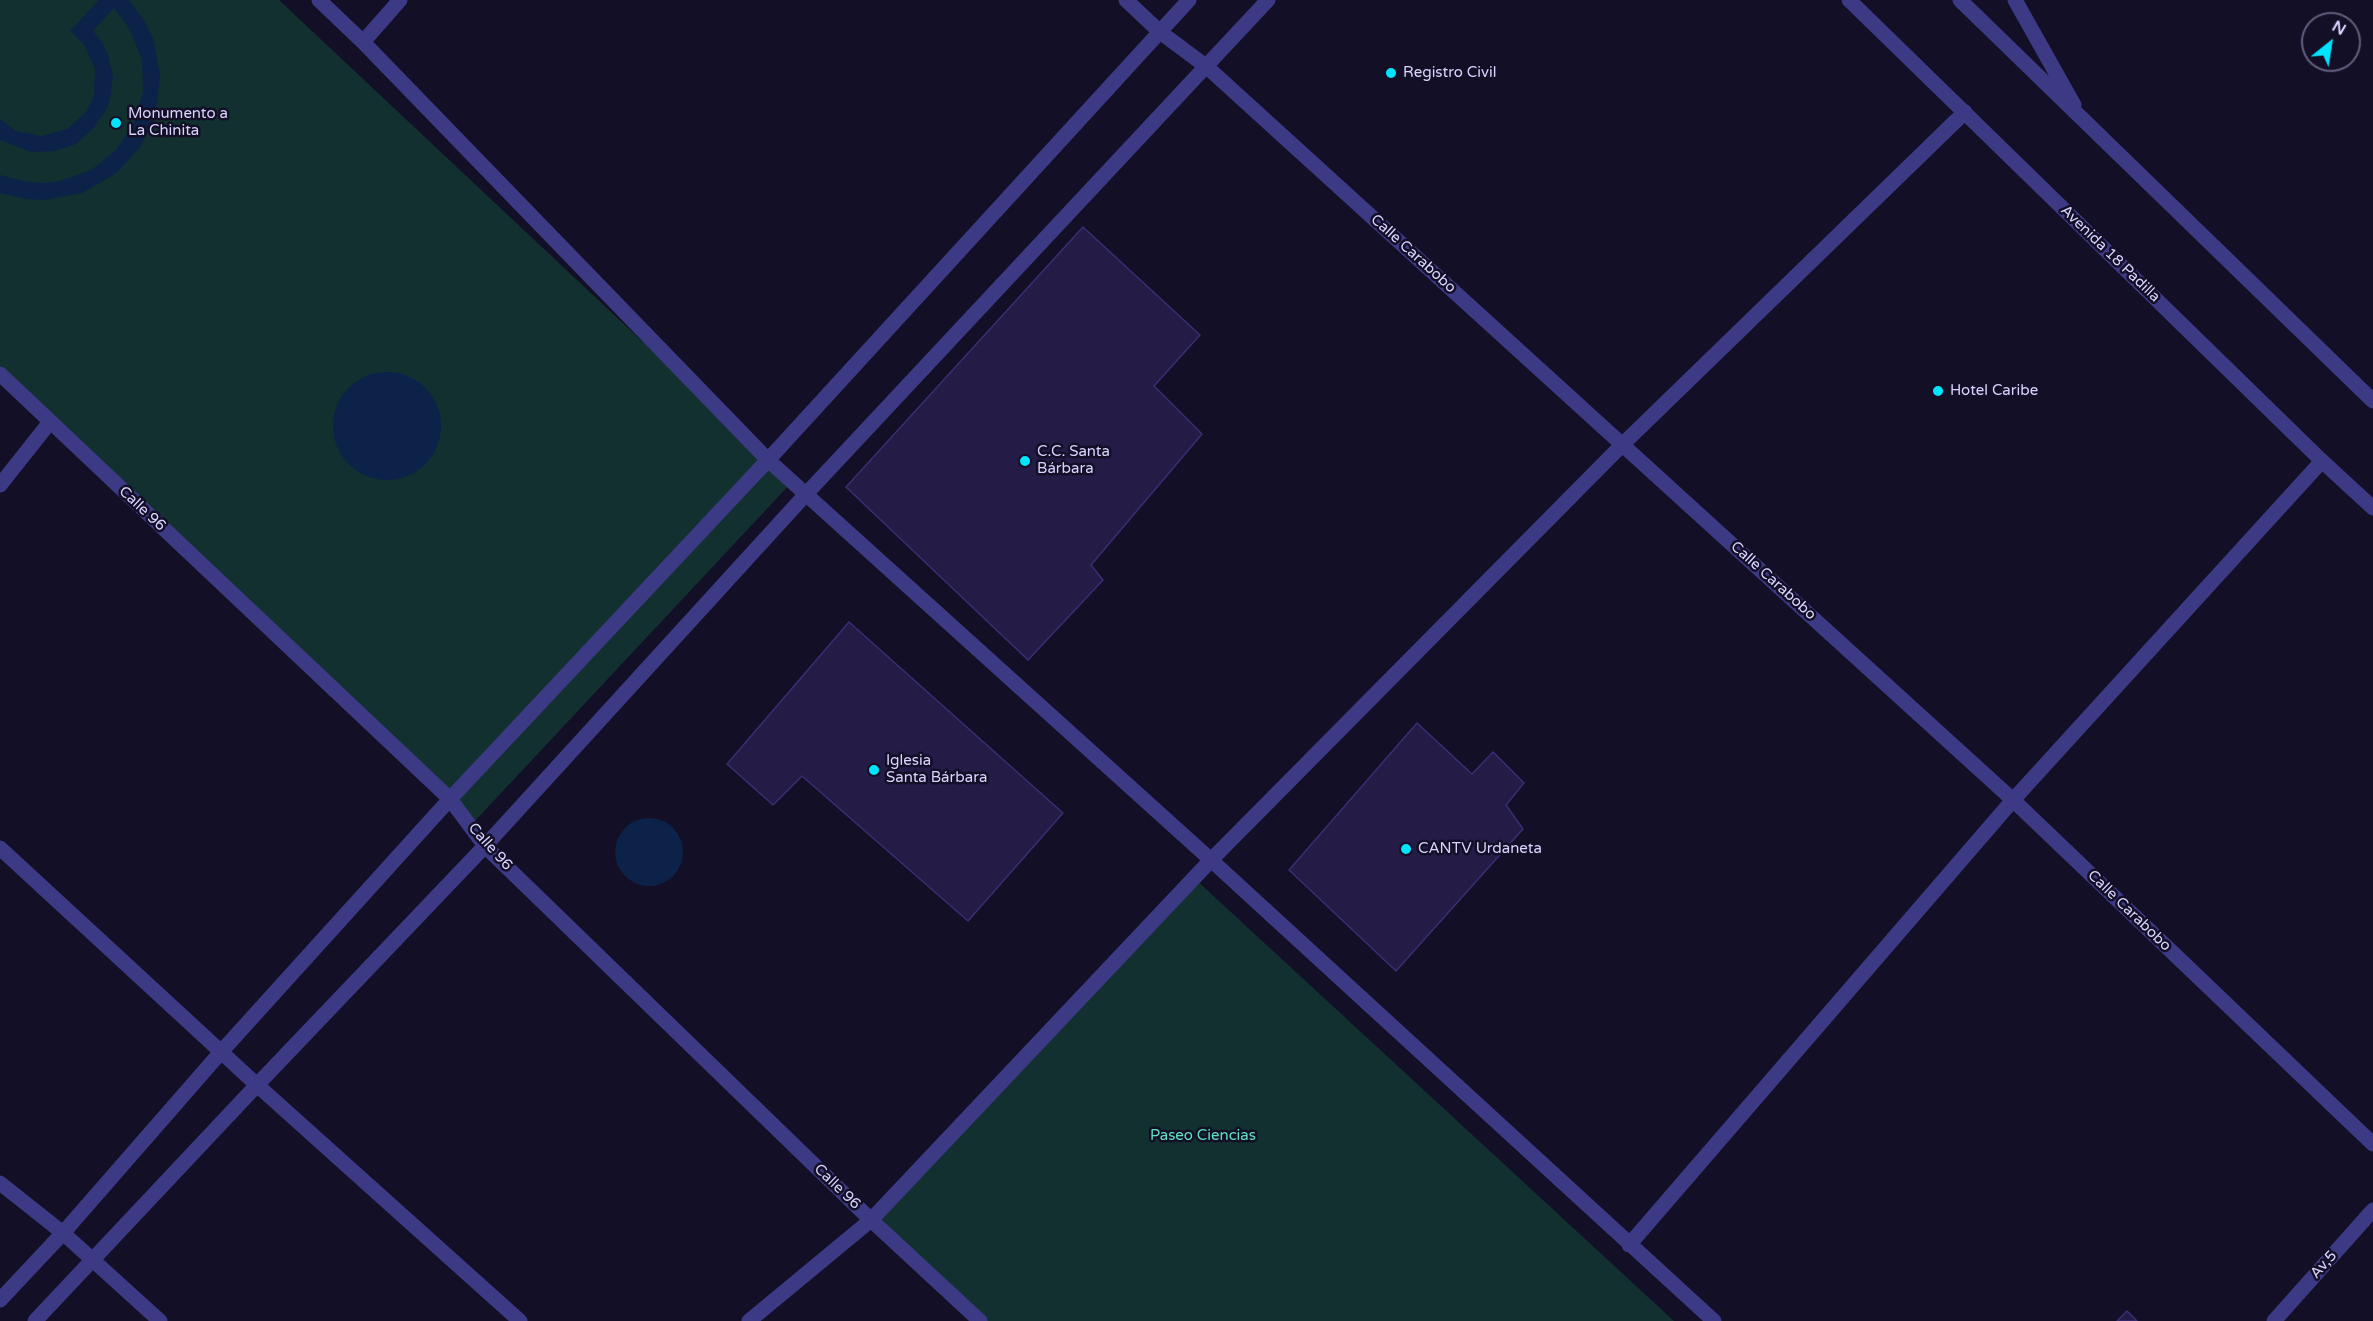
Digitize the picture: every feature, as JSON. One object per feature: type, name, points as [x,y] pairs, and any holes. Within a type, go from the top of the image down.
[{"type":"street","points":[[319,0],[363,42],[768,460],[1211,860],[1714,1321]]},
{"type":"street","points":[[363,42],[400,0]]},
{"type":"street","name":"Calle Carabobo","points":[[1126,0],[1160,32],[1207,67],[2013,800],[2373,1144]]},
{"type":"street","points":[[0,1300],[63,1233],[221,1052],[450,799],[768,460],[1188,0]]},
{"type":"street","points":[[35,1321],[485,846],[807,493],[1268,0]]},
{"type":"street","name":"Avenida 18 Padilla","points":[[1849,0],[2322,462],[2373,508]]},
{"type":"street","points":[[1960,0],[2082,121],[2373,400]]},
{"type":"street","points":[[2015,0],[2082,121]]},
{"type":"street","points":[[749,1321],[871,1220],[1211,860],[1623,444],[1965,112]]},
{"type":"street","name":"Calle 96","points":[[0,374],[450,799],[485,846],[871,1220],[980,1321]]},
{"type":"street","points":[[0,485],[50,422]]},
{"type":"street","points":[[1629,1245],[2013,800],[2322,462]]},
{"type":"street","points":[[0,848],[257,1085],[520,1321]]},
{"type":"street","points":[[0,1183],[63,1233],[160,1321]]},
{"type":"street","name":"Av,5","points":[[2274,1321],[2373,1210]]},
{"type":"green space","points":[[0,0],[279,0],[792,482],[474,822],[0,368]]},
{"type":"green space","name":"Paseo Ciencias","points":[[1194,878],[1674,1321],[980,1321],[872,1220]]},
{"type":"water","points":[[99,0],[129,0],[153,38],[160,75],[156,113],[149,130],[140,147],[115,174],[82,193],[45,200],[26,199],[0,193],[0,175],[28,182],[44,183],[60,181],[91,170],[116,150],[134,123],[143,92],[142,60],[130,30],[114,8],[93,31],[108,55],[113,77],[110,100],[93,129],[76,144],[54,151],[31,152],[0,140],[0,119],[16,131],[42,136],[67,129],[87,111],[94,95],[95,69],[84,45],[70,31]]},
{"type":"water","points":[[387,372],[408,376],[425,388],[437,405],[441,426],[437,447],[425,464],[408,476],[387,480],[366,476],[349,464],[337,447],[333,426],[337,405],[349,388],[366,376]]},
{"type":"water","points":[[642,818],[656,818],[668,823],[678,833],[683,852],[678,871],[668,881],[656,886],[642,886],[630,881],[620,871],[615,859],[615,845],[620,833],[630,823]]},
{"type":"building","name":"C.C. Santa Bárbara","points":[[1083,227],[1200,335],[1154,386],[1202,434],[1091,565],[1103,580],[1028,660],[846,487]]},
{"type":"building","name":"Iglesia Santa Bárbara","points":[[849,622],[1063,813],[968,921],[802,776],[773,805],[727,764]]},
{"type":"building","name":"CANTV Urdaneta","points":[[1417,723],[1472,774],[1493,752],[1524,783],[1506,805],[1523,829],[1396,971],[1289,870]]},
{"type":"building","points":[[2127,1311],[2137,1321],[2117,1321]]},
{"type":"place","name":"Registro Civil","points":[[1391,73]]},
{"type":"place","name":"Monumento a La Chinita","points":[[116,123]]},
{"type":"place","name":"Hotel Caribe","points":[[1938,391]]},
{"type":"place","name":"C.C. Santa Bárbara","points":[[1025,461]]},
{"type":"place","name":"Iglesia Santa Bárbara","points":[[874,770]]},
{"type":"place","name":"CANTV Urdaneta","points":[[1406,849]]}]
